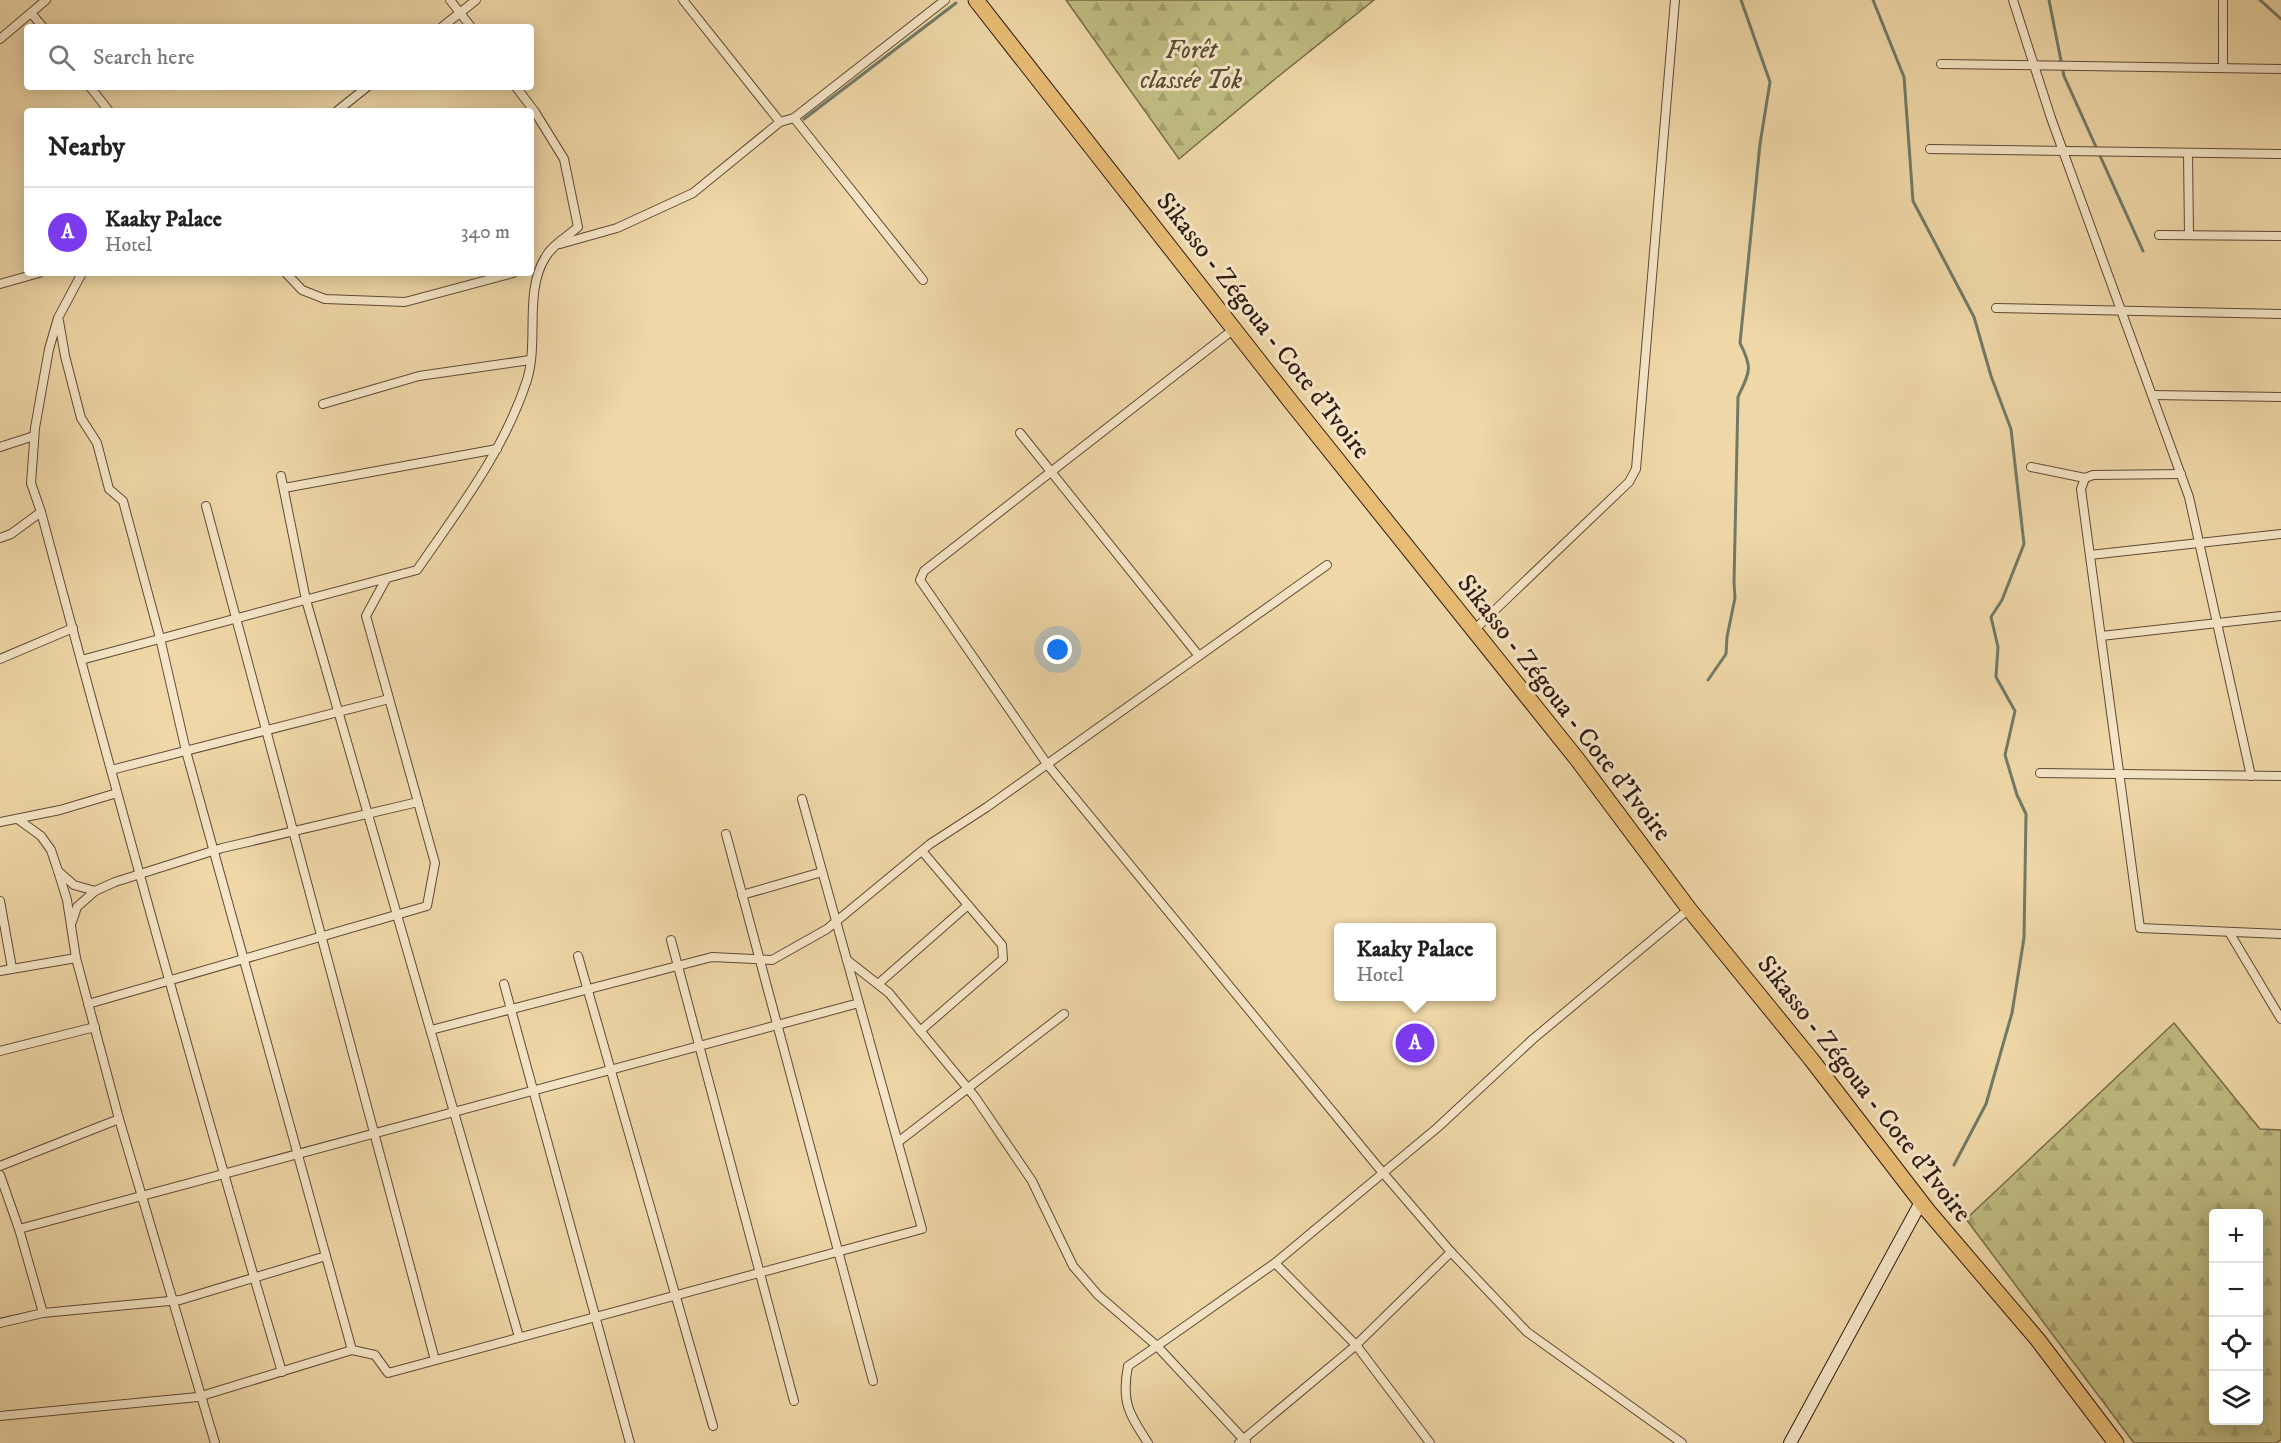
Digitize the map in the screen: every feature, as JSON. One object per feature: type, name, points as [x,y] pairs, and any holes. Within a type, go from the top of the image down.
[{"type":"highway","name":"Sikasso - Zégoua - Cote d'Ivoire","points":[[976,0],[1234,329],[1577,759],[1689,909],[1811,1059],[1921,1202],[2038,1340],[2116,1443]]},
{"type":"street","points":[[0,39],[46,0]]},
{"type":"street","points":[[450,0],[469,24]]},
{"type":"street","points":[[446,24],[476,0]]},
{"type":"street","points":[[683,0],[780,122]]},
{"type":"street","points":[[558,245],[618,228],[693,193],[780,122],[794,118],[945,0]]},
{"type":"street","points":[[1474,630],[1629,483],[1636,469],[1675,0]]},
{"type":"street","points":[[2013,0],[2063,151],[2189,497],[2251,776]]},
{"type":"street","points":[[2223,0],[2223,69]]},
{"type":"street","points":[[32,13],[41,24]]},
{"type":"street","points":[[1941,64],[2281,69]]},
{"type":"street","points":[[92,90],[108,108]]},
{"type":"street","points":[[341,108],[363,90]]},
{"type":"street","points":[[518,90],[532,108]]},
{"type":"street","points":[[81,660],[417,570],[485,472],[496,449],[527,378],[534,333],[535,281],[545,256],[578,227],[564,159],[534,111]]},
{"type":"street","points":[[794,118],[923,280]]},
{"type":"street","points":[[1930,149],[2281,154]]},
{"type":"street","points":[[2188,153],[2189,236]]},
{"type":"street","points":[[2159,235],[2281,236]]},
{"type":"street","points":[[534,267],[541,266]]},
{"type":"street","points":[[0,284],[28,276]]},
{"type":"street","points":[[80,276],[58,318],[49,349],[34,436],[31,483],[73,628],[139,876],[282,1372]]},
{"type":"street","points":[[289,276],[302,290],[325,299],[405,302],[502,276]]},
{"type":"street","points":[[1996,308],[2281,314]]},
{"type":"street","points":[[58,318],[81,418],[97,443],[109,489],[123,501],[186,751],[352,1350]]},
{"type":"street","points":[[1234,329],[924,571],[920,580],[1047,764],[1383,1173],[1451,1252],[1527,1332],[1682,1443]]},
{"type":"street","points":[[323,404],[419,376],[530,360]]},
{"type":"street","points":[[2152,396],[2281,397]]},
{"type":"street","points":[[1020,433],[1199,656]]},
{"type":"street","points":[[0,447],[34,436]]},
{"type":"street","points":[[284,488],[496,449]]},
{"type":"street","points":[[2031,467],[2085,478],[2093,475],[2181,474]]},
{"type":"street","points":[[281,476],[306,600],[519,1337]]},
{"type":"street","points":[[2085,478],[2081,489],[2140,928],[2281,934]]},
{"type":"street","points":[[206,506],[435,1360]]},
{"type":"street","points":[[0,538],[10,534],[41,512]]},
{"type":"street","points":[[2090,555],[2281,534]]},
{"type":"street","points":[[431,1030],[712,957],[771,960],[827,929],[922,851],[1327,565]]},
{"type":"street","points":[[88,1004],[427,906],[435,863],[366,615],[386,579]]},
{"type":"street","points":[[2101,636],[2281,616]]},
{"type":"street","points":[[0,659],[73,628]]},
{"type":"street","points":[[111,770],[389,699]]},
{"type":"street","points":[[2040,773],[2281,776]]},
{"type":"street","points":[[0,822],[60,810],[117,793]]},
{"type":"street","points":[[0,1416],[201,1397],[352,1350],[375,1355],[388,1373],[922,1229],[802,799]]},
{"type":"street","points":[[71,925],[77,907],[95,891],[115,882],[215,850],[418,802]]},
{"type":"street","points":[[19,820],[41,836],[51,850],[67,900],[76,958],[119,1119],[215,1443]]},
{"type":"street","points":[[726,834],[873,1382]]},
{"type":"street","points":[[920,1031],[1003,959],[1002,945],[922,851]]},
{"type":"street","points":[[57,871],[74,885],[95,891]]},
{"type":"street","points":[[742,895],[822,872]]},
{"type":"street","points":[[0,901],[12,968]]},
{"type":"street","points":[[878,984],[968,905]]},
{"type":"street","points":[[1148,1443],[1129,1413],[1125,1386],[1128,1366],[1275,1263],[1437,1128],[1533,1039],[1689,909]]},
{"type":"street","points":[[2229,932],[2281,1020]]},
{"type":"street","points":[[671,940],[794,1401]]},
{"type":"street","points":[[578,956],[713,1426]]},
{"type":"street","points":[[0,971],[76,958]]},
{"type":"street","points":[[847,960],[889,993],[967,1088],[1032,1181],[1073,1266],[1098,1295],[1157,1346],[1243,1442],[1356,1345],[1451,1252]]},
{"type":"street","points":[[504,984],[630,1443]]},
{"type":"street","points":[[19,1229],[224,1176],[454,1111],[859,1003]]},
{"type":"street","points":[[898,1142],[1064,1014]]},
{"type":"street","points":[[0,1051],[94,1027]]},
{"type":"street","points":[[0,1166],[119,1119]]},
{"type":"street","points":[[0,1175],[19,1229],[43,1313]]},
{"type":"street","points":[[1790,1443],[1921,1202]]},
{"type":"street","points":[[0,1323],[43,1313],[173,1300],[327,1256]]},
{"type":"street","points":[[1275,1263],[1356,1345],[1430,1443]]},
{"type":"green space","name":"Forêt classée Tok","points":[[1066,0],[1374,0],[1179,159]]},
{"type":"green space","points":[[2174,1023],[2260,1129],[2281,1130],[2281,1440],[2276,1443],[2134,1443],[1966,1219]]},
{"type":"waterway","points":[[1708,680],[1726,654],[1735,598],[1738,397],[1748,370],[1747,359],[1740,343],[1760,144],[1770,82],[1741,0]]},
{"type":"waterway","points":[[1873,0],[1904,77],[1913,201],[1974,317],[1991,376],[2011,429],[2024,544],[2002,600],[1991,617],[1998,647],[1996,677],[2015,711],[2005,755],[2017,795],[2026,814],[2024,938],[2012,1013],[1986,1104],[1954,1165]]},
{"type":"waterway","points":[[2049,0],[2064,76],[2143,251]]},
{"type":"waterway","points":[[2260,0],[2281,19]]},
{"type":"waterway","points":[[804,119],[956,3]]},
{"type":"place","name":"Kaaky Palace","points":[[1415,1043]]}]
